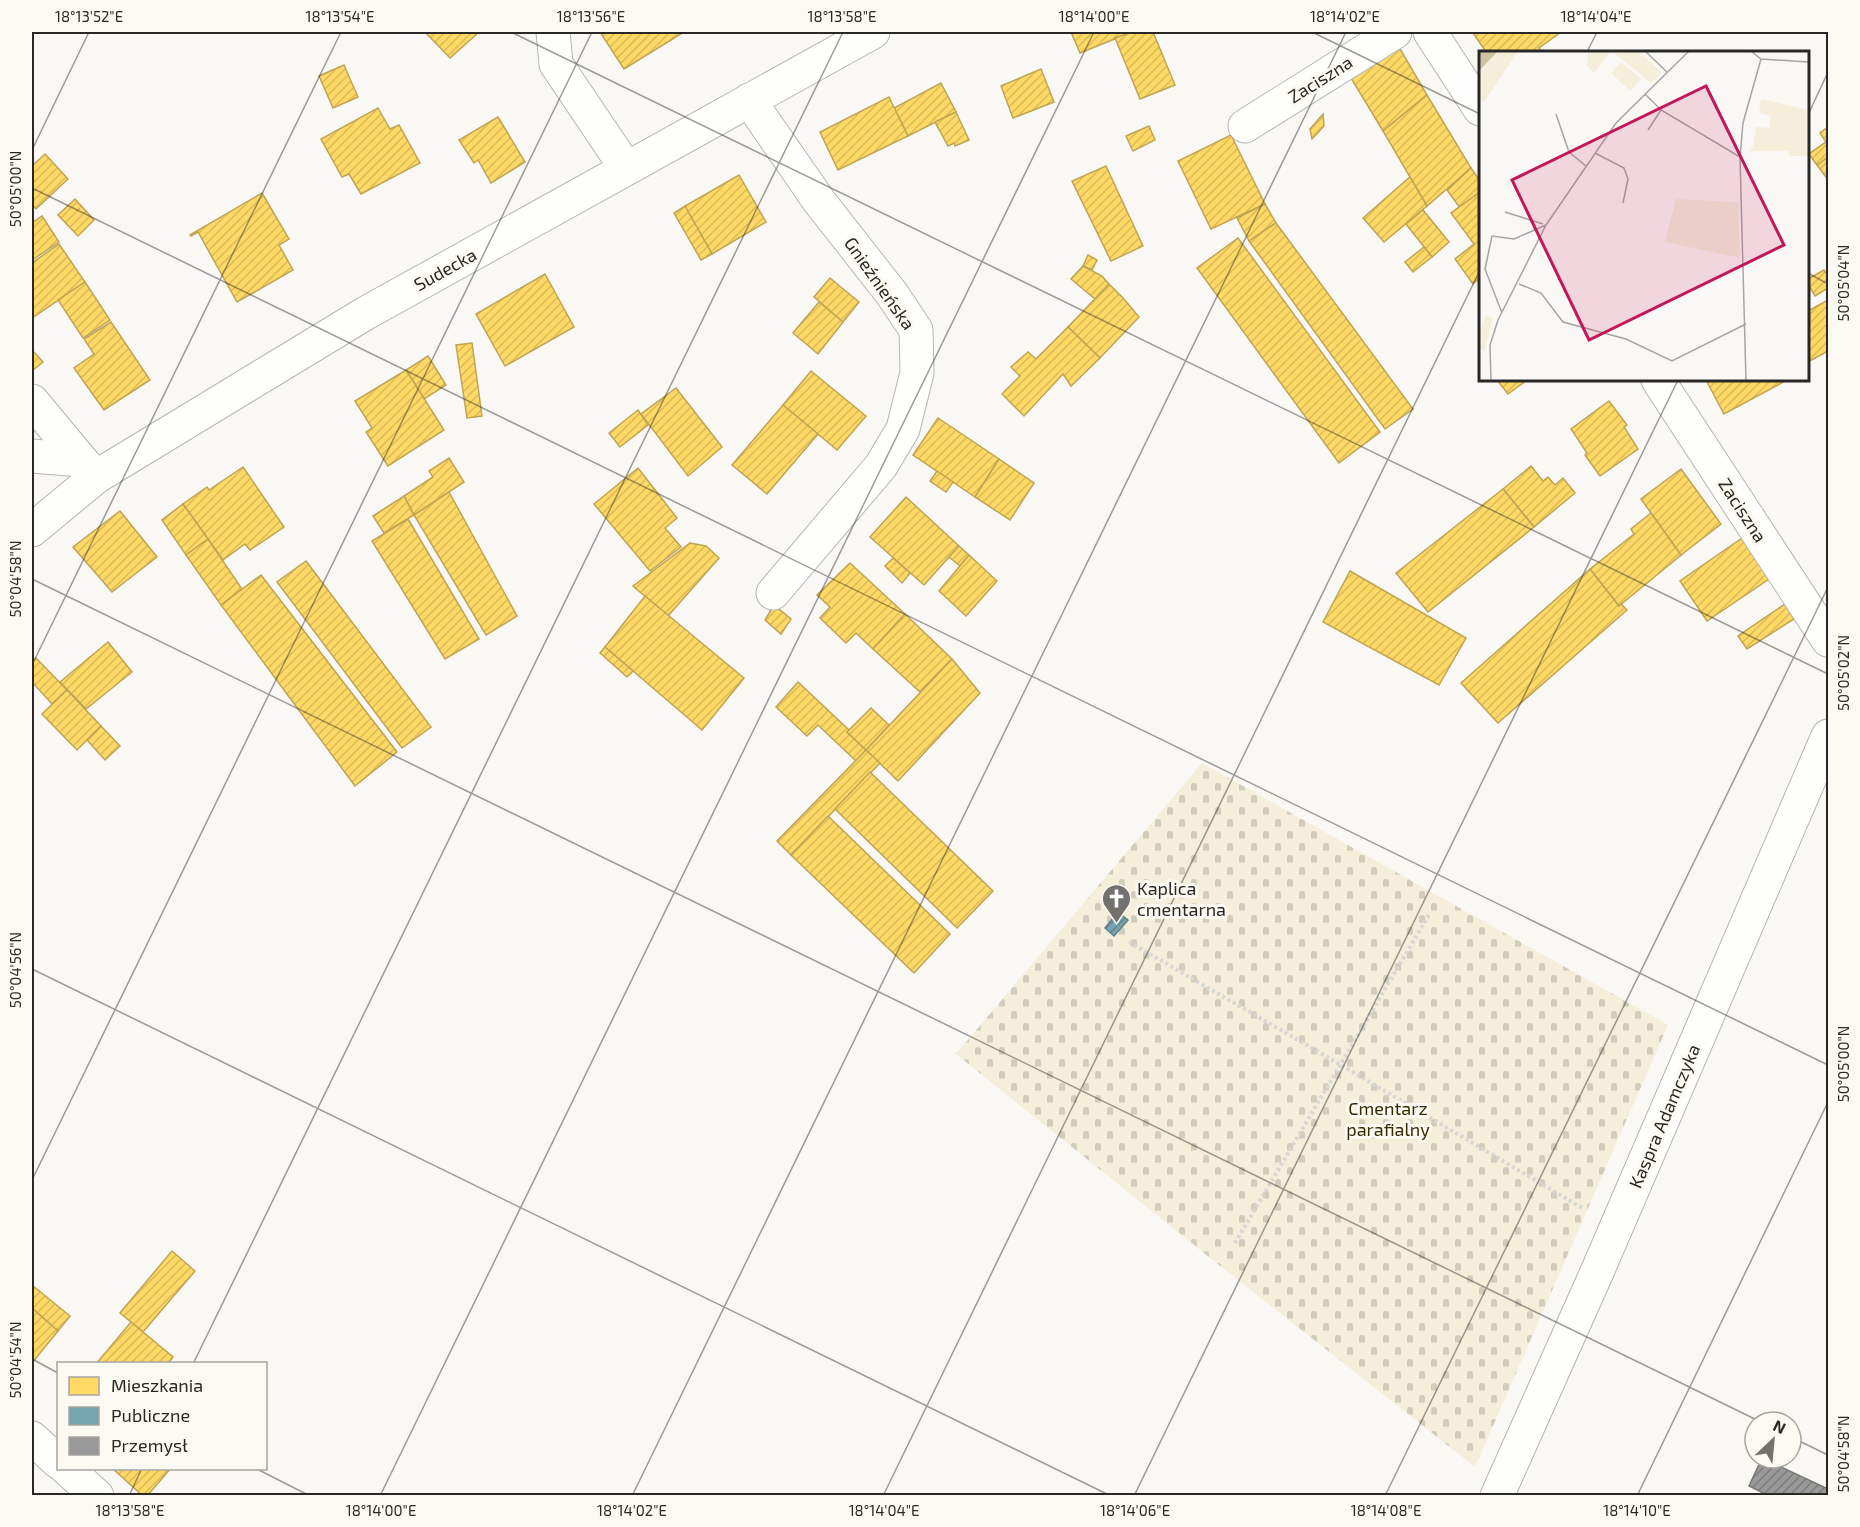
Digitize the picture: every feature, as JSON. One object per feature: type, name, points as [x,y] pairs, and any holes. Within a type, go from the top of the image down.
[{"type":"street","points":[[553,32],[556,64],[626,168]]},
{"type":"street","name":"Sudecka","points":[[32,530],[88,469],[873,32]]},
{"type":"street","name":"Zaciszna","points":[[1245,126],[1395,32]]},
{"type":"street","points":[[1430,32],[1479,107]]},
{"type":"street","name":"Gnieźnieńska","points":[[749,100],[819,201],[892,294],[916,330],[917,373],[903,429],[881,466],[773,593]]},
{"type":"street","name":"Zaciszna","points":[[1659,381],[1828,640]]},
{"type":"street","points":[[32,401],[88,469]]},
{"type":"street","points":[[32,456],[88,469]]},
{"type":"street","name":"Kaspra Adamczyka","points":[[1497,1496],[1616,1228],[1828,736]]},
{"type":"street","points":[[32,1438],[57,1461]]},
{"type":"street","points":[[68,1470],[97,1496]]},
{"type":"path","points":[[1235,1244],[1430,913]]},
{"type":"path","points":[[1129,942],[1616,1228]]},
{"type":"green space","name":"Cmentarz parafialny","points":[[1202,763],[1668,1025],[1475,1467],[956,1054]]},
{"type":"building: Mieszkania","points":[[425,32],[479,32],[450,58]]},
{"type":"building: Mieszkania","points":[[600,32],[684,32],[624,69]]},
{"type":"building: Mieszkania","points":[[1071,32],[1132,32],[1080,53]]},
{"type":"building: Mieszkania","points":[[1132,32],[1153,32],[1175,85],[1140,99],[1115,38]]},
{"type":"building: Mieszkania","points":[[1561,32],[1539,48],[1541,51],[1485,51],[1473,33]]},
{"type":"building: Mieszkania","points":[[1399,47],[1427,95],[1383,131],[1351,78]]},
{"type":"building: Mieszkania","points":[[344,65],[358,97],[333,108],[319,76]]},
{"type":"building: Mieszkania","points":[[1041,69],[1054,102],[1013,118],[1001,86]]},
{"type":"building: Mieszkania","points":[[941,83],[956,112],[908,136],[894,108]]},
{"type":"building: Mieszkania","points":[[1427,95],[1471,168],[1427,206],[1383,131]]},
{"type":"building: Mieszkania","points":[[889,97],[908,136],[838,170],[820,132]]},
{"type":"building: Mieszkania","points":[[378,108],[390,129],[399,125],[420,163],[361,194],[349,174],[342,177],[321,139]]},
{"type":"building: Mieszkania","points":[[956,112],[969,140],[955,146],[954,143],[948,146],[935,122]]},
{"type":"building: Mieszkania","points":[[1323,114],[1324,126],[1312,139],[1310,129]]},
{"type":"building: Mieszkania","points":[[498,117],[525,162],[491,183],[478,160],[474,163],[459,140]]},
{"type":"building: Mieszkania","points":[[1149,126],[1155,140],[1133,151],[1126,136]]},
{"type":"building: Mieszkania","points":[[1828,127],[1828,180],[1809,154],[1826,142],[1820,133]]},
{"type":"building: Mieszkania","points":[[1231,135],[1265,204],[1211,229],[1178,161]]},
{"type":"building: Mieszkania","points":[[1826,142],[1828,157],[1817,165],[1809,154]]},
{"type":"building: Mieszkania","points":[[45,154],[68,179],[36,209],[32,204],[32,166]]},
{"type":"building: Mieszkania","points":[[1106,166],[1143,246],[1111,261],[1072,181]]},
{"type":"building: Mieszkania","points":[[1471,168],[1479,180],[1479,193],[1460,208],[1447,190]]},
{"type":"building: Mieszkania","points":[[739,175],[766,222],[712,254],[685,206]]},
{"type":"building: Mieszkania","points":[[1410,177],[1427,206],[1384,242],[1363,218]]},
{"type":"building: Mieszkania","points":[[262,193],[289,239],[279,245],[293,270],[237,302],[198,232],[190,235]]},
{"type":"building: Mieszkania","points":[[1479,193],[1479,279],[1473,284],[1455,259],[1474,244],[1451,213]]},
{"type":"building: Mieszkania","points":[[75,199],[94,220],[78,236],[58,215]]},
{"type":"building: Mieszkania","points":[[1265,204],[1276,223],[1249,241],[1237,218]]},
{"type":"building: Mieszkania","points":[[685,206],[712,254],[701,260],[674,213]]},
{"type":"building: Mieszkania","points":[[1423,210],[1449,242],[1432,257],[1406,224]]},
{"type":"building: Mieszkania","points":[[42,216],[59,242],[32,260],[32,223]]},
{"type":"building: Mieszkania","points":[[1276,223],[1413,409],[1385,429],[1249,241]]},
{"type":"building: Mieszkania","points":[[1238,238],[1380,432],[1339,463],[1197,268]]},
{"type":"building: Mieszkania","points":[[59,244],[85,282],[32,318],[32,263]]},
{"type":"building: Mieszkania","points":[[1424,247],[1432,257],[1413,272],[1405,262]]},
{"type":"building: Mieszkania","points":[[1088,255],[1097,260],[1092,270],[1083,266]]},
{"type":"building: Mieszkania","points":[[1083,266],[1102,276],[1109,284],[1095,299],[1071,279]]},
{"type":"building: Mieszkania","points":[[1824,270],[1828,276],[1828,288],[1815,296],[1809,286],[1809,278]]},
{"type":"building: Mieszkania","points":[[545,274],[574,327],[505,366],[476,314]]},
{"type":"building: Mieszkania","points":[[830,278],[859,302],[843,322],[814,297]]},
{"type":"building: Mieszkania","points":[[85,282],[110,320],[83,338],[58,300]]},
{"type":"building: Mieszkania","points":[[1109,284],[1139,317],[1100,358],[1068,327]]},
{"type":"building: Mieszkania","points":[[1828,300],[1828,351],[1809,361],[1809,310]]},
{"type":"building: Mieszkania","points":[[819,302],[843,322],[818,354],[793,333]]},
{"type":"building: Mieszkania","points":[[111,322],[150,380],[104,410],[74,368],[94,354],[84,339]]},
{"type":"building: Mieszkania","points":[[1068,327],[1100,358],[1071,386],[1063,374],[1024,416],[1002,394],[1020,376],[1011,367],[1028,352],[1036,359]]},
{"type":"building: Mieszkania","points":[[472,343],[482,416],[467,418],[456,345]]},
{"type":"building: Mieszkania","points":[[32,350],[43,362],[32,371]]},
{"type":"building: Mieszkania","points":[[428,356],[446,385],[424,399],[406,370]]},
{"type":"building: Mieszkania","points":[[406,370],[444,430],[388,466],[366,432],[372,428],[355,401]]},
{"type":"building: Mieszkania","points":[[811,371],[866,416],[837,450],[783,405]]},
{"type":"building: Mieszkania","points":[[1498,381],[1526,381],[1508,394]]},
{"type":"building: Mieszkania","points":[[1707,381],[1785,381],[1724,414]]},
{"type":"building: Mieszkania","points":[[676,388],[722,447],[688,476],[641,414]]},
{"type":"building: Mieszkania","points":[[1609,401],[1627,425],[1624,427],[1638,449],[1600,476],[1571,429]]},
{"type":"building: Mieszkania","points":[[783,405],[818,434],[767,494],[732,465]]},
{"type":"building: Mieszkania","points":[[638,410],[648,425],[620,447],[609,433]]},
{"type":"building: Mieszkania","points":[[938,418],[999,459],[975,497],[913,455]]},
{"type":"building: Mieszkania","points":[[449,458],[464,482],[414,515],[404,496],[433,477],[429,471]]},
{"type":"building: Mieszkania","points":[[999,459],[1034,483],[1010,520],[975,497]]},
{"type":"building: Mieszkania","points":[[1531,466],[1543,481],[1548,477],[1555,485],[1563,478],[1575,493],[1534,527],[1503,489]]},
{"type":"building: Mieszkania","points":[[243,467],[284,527],[250,550],[245,544],[223,560],[183,504],[207,487],[209,490]]},
{"type":"building: Mieszkania","points":[[638,468],[677,518],[665,528],[681,547],[650,571],[594,504]]},
{"type":"building: Mieszkania","points":[[1681,469],[1721,524],[1681,555],[1641,499]]},
{"type":"building: Mieszkania","points":[[937,471],[953,482],[946,492],[930,481]]},
{"type":"building: Mieszkania","points":[[1503,489],[1534,527],[1428,612],[1396,573]]},
{"type":"building: Mieszkania","points":[[449,492],[517,616],[486,635],[414,515]]},
{"type":"building: Mieszkania","points":[[404,496],[414,515],[384,533],[373,516]]},
{"type":"building: Mieszkania","points":[[906,497],[959,546],[924,585],[870,537]]},
{"type":"building: Mieszkania","points":[[183,504],[208,539],[186,555],[162,520]]},
{"type":"building: Mieszkania","points":[[120,511],[157,557],[112,592],[73,547]]},
{"type":"building: Mieszkania","points":[[1651,513],[1681,555],[1619,606],[1590,569],[1634,534],[1631,529]]},
{"type":"building: Mieszkania","points":[[408,519],[479,639],[445,659],[372,541]]},
{"type":"building: Mieszkania","points":[[1745,536],[1772,577],[1707,621],[1680,581]]},
{"type":"building: Mieszkania","points":[[208,539],[242,589],[221,605],[186,555]]},
{"type":"building: Mieszkania","points":[[690,543],[706,546],[719,558],[668,616],[633,586]]},
{"type":"building: Mieszkania","points":[[959,546],[969,555],[960,566],[949,557]]},
{"type":"building: Mieszkania","points":[[969,555],[997,581],[966,616],[939,591]]},
{"type":"building: Mieszkania","points":[[893,558],[910,573],[902,583],[885,566]]},
{"type":"building: Mieszkania","points":[[306,561],[431,727],[402,748],[277,582]]},
{"type":"building: Mieszkania","points":[[850,563],[905,614],[873,649],[856,633],[846,643],[820,618],[830,607],[817,595]]},
{"type":"building: Mieszkania","points":[[1590,569],[1619,606],[1621,604],[1627,610],[1498,723],[1461,683]]},
{"type":"building: Mieszkania","points":[[1350,571],[1466,638],[1439,685],[1323,622]]},
{"type":"building: Mieszkania","points":[[261,575],[397,752],[355,786],[221,605]]},
{"type":"building: Mieszkania","points":[[645,596],[744,678],[702,730],[605,647]]},
{"type":"building: Mieszkania","points":[[1785,604],[1794,619],[1747,649],[1738,636]]},
{"type":"building: Mieszkania","points":[[774,605],[791,619],[781,634],[765,620]]},
{"type":"building: Mieszkania","points":[[905,614],[952,659],[920,692],[873,649]]},
{"type":"building: Mieszkania","points":[[108,642],[132,672],[86,709],[60,682]]},
{"type":"building: Mieszkania","points":[[605,647],[633,671],[627,677],[600,653]]},
{"type":"building: Mieszkania","points":[[36,658],[67,690],[52,704],[32,682],[32,662]]},
{"type":"building: Mieszkania","points":[[952,659],[980,693],[898,781],[866,750]]},
{"type":"building: Mieszkania","points":[[798,682],[849,730],[847,732],[866,750],[856,761],[818,725],[807,736],[776,707]]},
{"type":"building: Mieszkania","points":[[67,690],[101,726],[77,750],[42,714]]},
{"type":"building: Mieszkania","points":[[871,708],[889,725],[866,750],[847,732]]},
{"type":"building: Mieszkania","points":[[101,726],[120,746],[105,760],[87,740]]},
{"type":"building: Mieszkania","points":[[866,750],[880,763],[791,855],[777,841]]},
{"type":"building: Mieszkania","points":[[870,772],[993,891],[957,928],[835,809]]},
{"type":"building: Mieszkania","points":[[828,816],[950,934],[914,973],[791,855]]},
{"type":"building: Mieszkania","points":[[172,1251],[195,1271],[143,1332],[120,1313]]},
{"type":"building: Mieszkania","points":[[32,1285],[70,1316],[58,1331],[32,1308]]},
{"type":"building: Mieszkania","points":[[32,1308],[58,1331],[32,1363]]},
{"type":"building: Mieszkania","points":[[131,1322],[173,1357],[169,1362],[98,1362]]},
{"type":"building: Mieszkania","points":[[114,1470],[169,1470],[147,1496],[143,1496]]},
{"type":"building: Publiczne","name":"Kaplica cmentarna","points":[[1118,912],[1128,920],[1114,936],[1105,928]]},
{"type":"building: Przemysł","points":[[1756,1470],[1788,1470],[1828,1489],[1828,1496],[1769,1496],[1749,1486]]},
{"type":"place","name":"Kaplica cmentarna","points":[[1116,924]]}]
